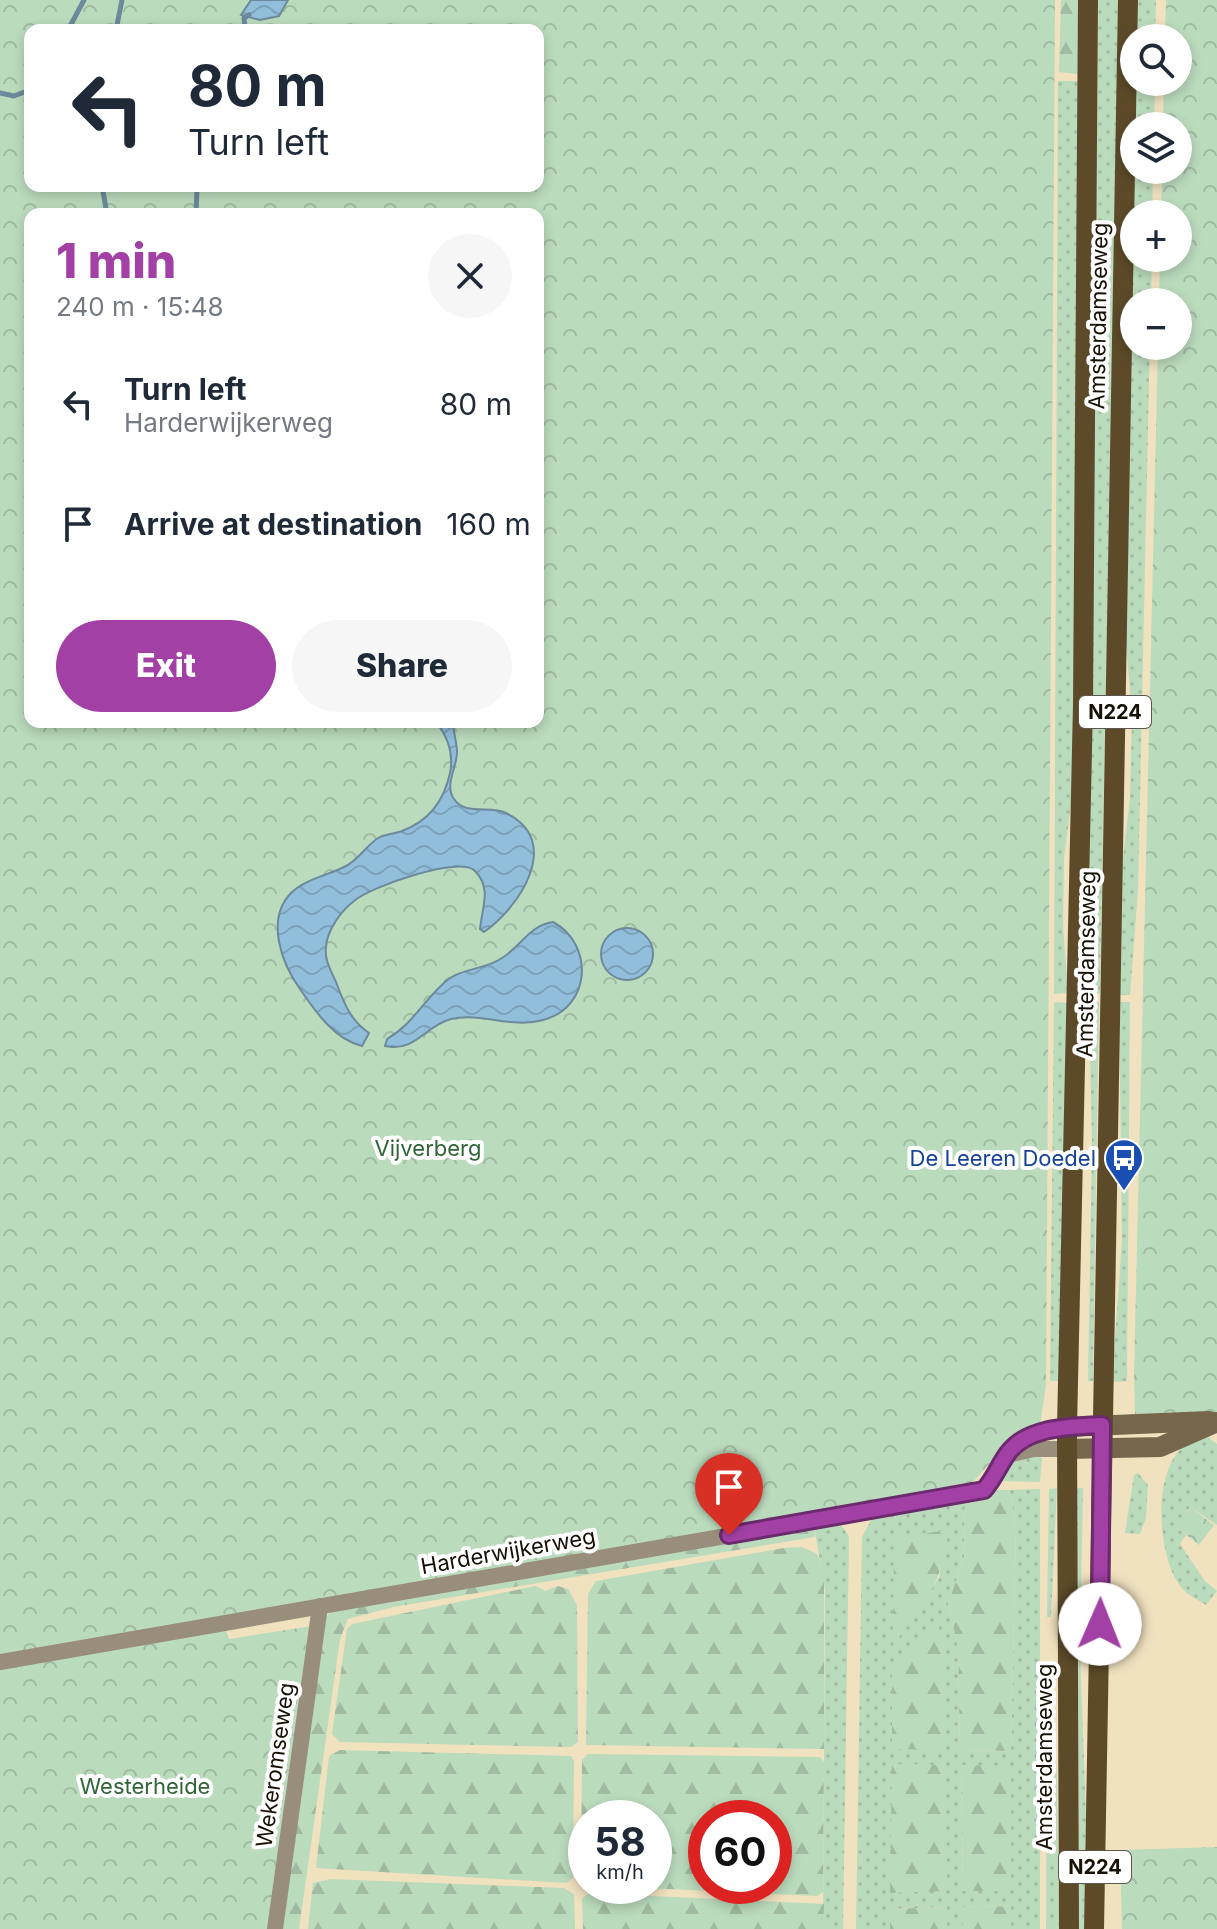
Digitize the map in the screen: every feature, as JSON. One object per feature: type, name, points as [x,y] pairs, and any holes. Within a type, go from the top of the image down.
[{"type":"main road","name":"Amsterdamseweg","points":[[1069,1929],[1067,1427],[1083,704],[1088,0]]},
{"type":"main road","name":"Amsterdamseweg","points":[[1094,1929],[1128,0]]},
{"type":"main road","points":[[1067,1427],[1217,1422]]},
{"type":"main road","points":[[1067,1449],[1160,1447],[1217,1422]]},
{"type":"street","name":"Harderwijkerweg","points":[[0,1662],[968,1494],[984,1490],[1006,1456],[1035,1434],[1067,1427]]},
{"type":"street","points":[[1006,1456],[1034,1449],[1067,1449]]},
{"type":"street","name":"Wekeromseweg","points":[[275,1929],[320,1606]]},
{"type":"green space","name":"Vijverberg","points":[[0,0],[1055,0],[1046,1385],[1040,1425],[1009,1443],[968,1487],[0,1657]]},
{"type":"green space","points":[[1061,0],[1079,0],[1078,74],[1059,72]]},
{"type":"green space","points":[[1098,0],[1119,0],[1100,993],[1088,994]]},
{"type":"green space","points":[[1138,0],[1156,0],[1155,24],[1137,24]]},
{"type":"green space","points":[[1166,0],[1217,0],[1217,1414],[1135,1414],[1158,360],[1192,360],[1192,288],[1159,288],[1160,272],[1192,272],[1192,200],[1161,200],[1162,184],[1192,184],[1192,112],[1163,112],[1164,96],[1192,96],[1192,24],[1165,24]]},
{"type":"green space","points":[[1058,81],[1078,81],[1073,789],[1064,858],[1063,926],[1068,993],[1054,994]]},
{"type":"green space","points":[[1136,96],[1155,96],[1154,112],[1135,112]]},
{"type":"green space","points":[[1134,184],[1153,184],[1152,200],[1133,200]]},
{"type":"green space","points":[[1132,272],[1152,272],[1151,288],[1132,288]]},
{"type":"green space","points":[[1131,360],[1150,360],[1138,890],[1130,995],[1119,995],[1122,866],[1130,798],[1132,715],[1126,642]]},
{"type":"green space","points":[[1054,1002],[1067,1003],[1059,1381],[1050,1381]]},
{"type":"green space","points":[[1089,1002],[1099,1002],[1093,1381],[1088,1381],[1092,1143]]},
{"type":"green space","points":[[1119,1002],[1130,1002],[1127,1381],[1112,1382],[1122,1240]]},
{"type":"green space","points":[[1208,1437],[1217,1444],[1217,1525],[1190,1507],[1175,1526],[1186,1535],[1180,1544],[1205,1581],[1217,1591],[1206,1605],[1183,1590],[1172,1571],[1165,1550],[1162,1500],[1166,1477],[1175,1457],[1189,1443]]},
{"type":"green space","points":[[1032,1455],[1042,1458],[1040,1482],[999,1481],[1011,1461]]},
{"type":"green space","points":[[1138,1473],[1148,1485],[1146,1518],[1140,1534],[1125,1533],[1134,1475]]},
{"type":"green space","points":[[1057,1488],[1051,1617],[1047,1617],[1049,1489]]},
{"type":"green space","points":[[1077,1488],[1083,1488],[1080,1652],[1086,1815],[1084,1929],[1079,1929]]},
{"type":"green space","points":[[1040,1489],[1040,1929],[1011,1929],[1011,1906],[963,1907],[963,1929],[947,1929],[947,1907],[890,1909],[890,1929],[856,1929],[862,1537],[874,1515],[965,1500],[964,1558],[948,1604],[958,1646],[960,1750],[1011,1751],[1016,1524],[1009,1490]],"holes":[[[948,1531],[939,1578],[893,1644]],[[937,1618],[892,1749],[892,1673]],[[961,1766],[1011,1890],[963,1891]]]},
{"type":"green space","points":[[994,1490],[1009,1490],[1016,1524],[1011,1751],[960,1750],[958,1646],[948,1604],[964,1558],[965,1500],[982,1498]]},
{"type":"green space","points":[[1190,1507],[1214,1525],[1199,1545],[1175,1526]]},
{"type":"green space","points":[[838,1521],[849,1536],[843,1929],[823,1929],[825,1590],[814,1526]]},
{"type":"green space","points":[[814,1526],[815,1537],[393,1607],[348,1619],[340,1639],[299,1929],[279,1929],[322,1620],[333,1610]]},
{"type":"green space","points":[[948,1530],[941,1566],[930,1593],[893,1645],[894,1538]]},
{"type":"green space","points":[[802,1547],[817,1554],[824,1572],[824,1749],[586,1745],[588,1594],[596,1581]]},
{"type":"green space","points":[[536,1586],[545,1591],[558,1586],[568,1589],[577,1605],[578,1742],[571,1747],[340,1742],[332,1734],[347,1629],[352,1624]]},
{"type":"green space","points":[[937,1618],[943,1647],[945,1750],[892,1749],[892,1673]]},
{"type":"green space","name":"Westerheide","points":[[312,1626],[270,1929],[0,1929],[0,1668],[225,1627],[229,1639]]},
{"type":"green space","points":[[1047,1688],[1050,1688],[1057,1775],[1059,1929],[1046,1929]]},
{"type":"green space","points":[[340,1750],[571,1756],[574,1761],[574,1800],[568,1800],[568,1882],[316,1868],[329,1756]]},
{"type":"green space","points":[[588,1754],[820,1757],[824,1762],[823,1892],[817,1896],[792,1895],[792,1800],[688,1800],[688,1890],[672,1889],[672,1800],[582,1800],[582,1760]]},
{"type":"green space","points":[[892,1764],[945,1765],[947,1891],[890,1893]]},
{"type":"green space","points":[[961,1765],[1011,1766],[1011,1891],[963,1891]]},
{"type":"green space","points":[[1217,1847],[1217,1929],[1122,1929],[1120,1850]]},
{"type":"green space","points":[[330,1879],[564,1888],[568,1890],[568,1904],[574,1904],[575,1929],[308,1929],[313,1883]]},
{"type":"green space","points":[[672,1897],[688,1898],[688,1904],[824,1904],[823,1929],[583,1929],[582,1904],[672,1904]]},
{"type":"green space","points":[[1011,1906],[1011,1929],[963,1929],[962,1907]]},
{"type":"green space","points":[[947,1907],[947,1929],[890,1929],[890,1909]]},
{"type":"water","points":[[251,0],[288,0],[279,16],[260,20],[241,15]]},
{"type":"water","points":[[440,728],[454,728],[457,752],[450,788],[454,799],[471,809],[506,813],[523,825],[532,840],[534,857],[530,874],[510,907],[484,932],[480,929],[485,891],[475,871],[466,867],[434,870],[395,881],[363,895],[344,910],[329,934],[326,956],[348,1010],[369,1033],[362,1046],[343,1038],[326,1024],[293,979],[279,942],[279,916],[283,904],[297,888],[346,866],[378,838],[412,827],[434,809],[444,792],[451,766]]},
{"type":"water","points":[[553,922],[576,945],[582,974],[579,989],[559,1013],[543,1020],[520,1023],[474,1017],[451,1019],[404,1046],[385,1046],[387,1039],[404,1026],[451,977],[495,962],[538,927]]},
{"type":"water","points":[[627,928],[646,935],[653,954],[646,973],[627,980],[608,973],[601,954],[608,935]]},
{"type":"waterway","points":[[71,24],[84,0]]},
{"type":"waterway","points":[[117,24],[122,0]]},
{"type":"waterway","points":[[244,24],[244,18],[249,15]]},
{"type":"waterway","points":[[0,93],[14,96],[24,92]]},
{"type":"waterway","points":[[103,192],[106,208]]},
{"type":"waterway","points":[[196,208],[197,192]]},
{"type":"place","name":"De Leeren Doedel","points":[[1124,1192]]},
{"type":"route","points":[[729,1535],[984,1490],[1012,1448],[1023,1440],[1067,1427],[1102,1425],[1100,1624]]}]
